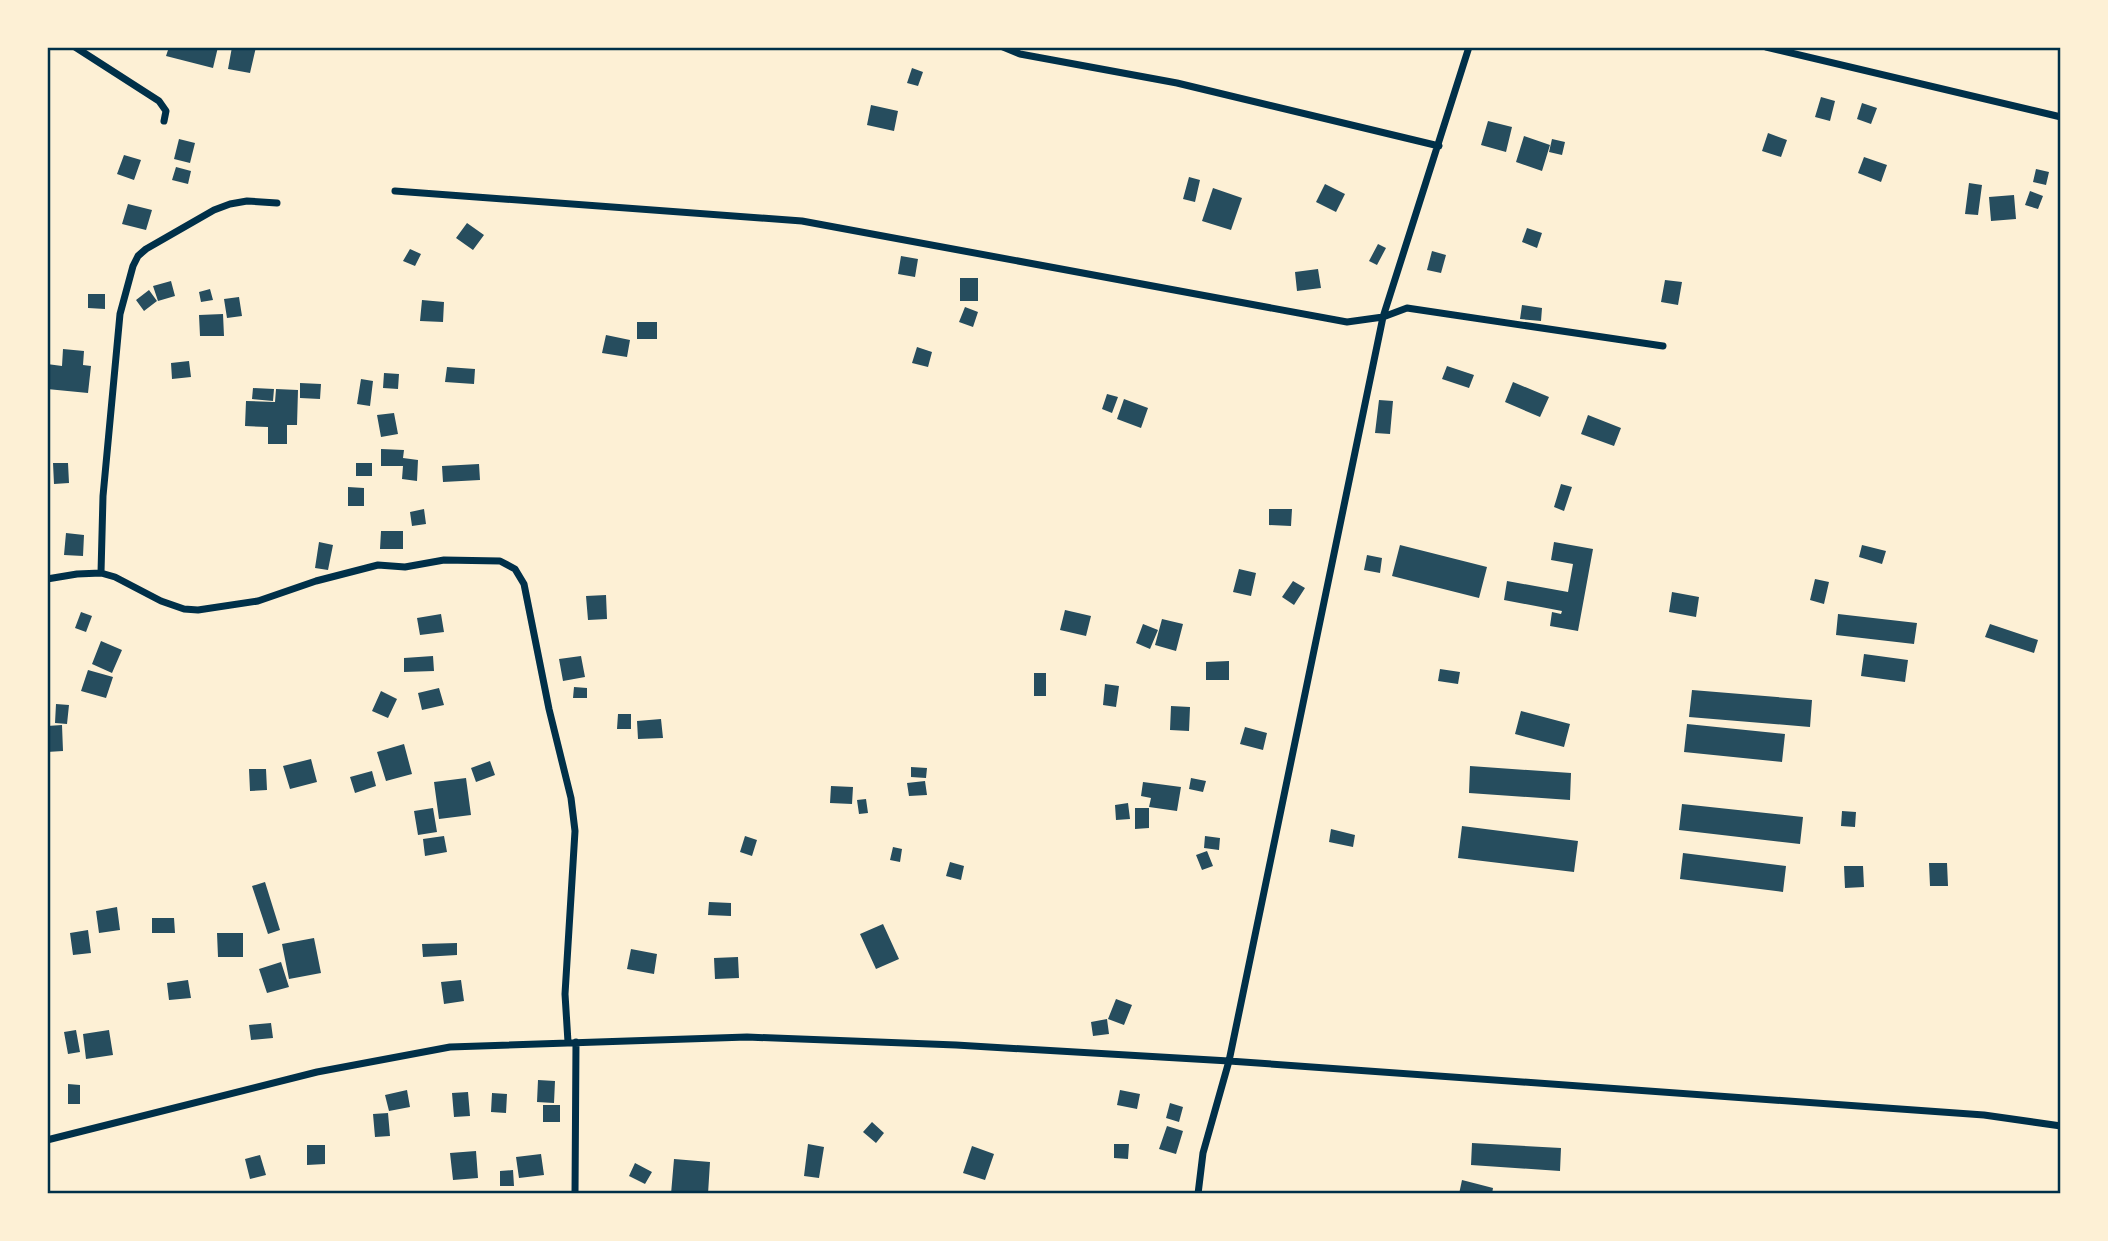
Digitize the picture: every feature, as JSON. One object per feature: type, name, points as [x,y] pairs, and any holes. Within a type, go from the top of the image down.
[{"type":"street","points":[[75,47],[159,102],[166,111],[164,121]]},
{"type":"street","points":[[1003,47],[1020,54],[1177,83],[1439,146]]},
{"type":"street","points":[[1198,1194],[1203,1153],[1229,1061],[1383,317],[1469,47]]},
{"type":"street","points":[[1766,47],[2061,117]]},
{"type":"street","points":[[395,191],[802,221],[1347,322],[1383,317],[1407,308],[1663,346]]},
{"type":"street","points":[[101,573],[103,496],[120,314],[133,266],[146,248],[214,211],[247,201],[277,203]]},
{"type":"street","points":[[47,579],[77,573],[101,573],[115,577],[160,601],[184,609],[198,610],[258,601],[316,581],[378,565],[405,567],[444,559],[470,559],[500,561],[515,569],[524,583],[549,709],[571,798],[575,831],[565,994],[572,1042],[576,1194]]},
{"type":"street","points":[[47,1140],[304,1075],[450,1047],[747,1037],[956,1045],[1229,1061],[1984,1115],[2061,1126]]},
{"type":"building","points":[[169,47],[218,47],[213,68],[166,56]]},
{"type":"building","points":[[232,47],[256,47],[250,73],[228,69]]},
{"type":"building","points":[[912,68],[923,72],[918,86],[907,83]]},
{"type":"building","points":[[1821,97],[1835,101],[1830,121],[1815,117]]},
{"type":"building","points":[[1862,103],[1877,108],[1871,124],[1857,119]]},
{"type":"building","points":[[871,105],[898,111],[894,131],[867,125]]},
{"type":"building","points":[[1488,121],[1512,127],[1506,152],[1481,145]]},
{"type":"building","points":[[1768,133],[1787,140],[1781,157],[1762,151]]},
{"type":"building","points":[[1524,136],[1550,145],[1542,171],[1516,162]]},
{"type":"building","points":[[179,139],[195,143],[190,163],[174,159]]},
{"type":"building","points":[[1552,139],[1565,142],[1562,155],[1549,152]]},
{"type":"building","points":[[124,155],[141,160],[134,180],[117,174]]},
{"type":"building","points":[[1864,157],[1887,165],[1881,182],[1858,173]]},
{"type":"building","points":[[176,167],[191,171],[188,184],[172,180]]},
{"type":"building","points":[[2036,169],[2049,172],[2046,185],[2033,182]]},
{"type":"building","points":[[1189,177],[1200,180],[1195,202],[1183,199]]},
{"type":"building","points":[[1969,183],[1982,185],[1978,215],[1965,214]]},
{"type":"building","points":[[1325,184],[1345,194],[1336,212],[1316,202]]},
{"type":"building","points":[[1213,188],[1242,198],[1231,230],[1202,221]]},
{"type":"building","points":[[2030,191],[2043,196],[2038,209],[2025,205]]},
{"type":"building","points":[[2014,195],[2016,219],[1991,221],[1989,197]]},
{"type":"building","points":[[128,204],[152,210],[146,230],[122,224]]},
{"type":"building","points":[[467,223],[484,235],[473,250],[456,238]]},
{"type":"building","points":[[1527,228],[1542,233],[1537,248],[1522,242]]},
{"type":"building","points":[[1378,244],[1386,248],[1377,265],[1369,261]]},
{"type":"building","points":[[410,249],[421,254],[415,266],[403,261]]},
{"type":"building","points":[[1432,251],[1446,255],[1441,273],[1427,270]]},
{"type":"building","points":[[901,256],[918,259],[915,277],[898,274]]},
{"type":"building","points":[[1318,269],[1321,288],[1297,291],[1295,272]]},
{"type":"building","points":[[960,278],[978,278],[978,301],[960,301]]},
{"type":"building","points":[[1665,280],[1682,282],[1678,305],[1661,302]]},
{"type":"building","points":[[171,281],[175,296],[158,301],[153,286]]},
{"type":"building","points":[[210,289],[213,300],[201,302],[199,292]]},
{"type":"building","points":[[149,290],[157,301],[144,311],[136,300]]},
{"type":"building","points":[[88,294],[105,294],[105,309],[88,308]]},
{"type":"building","points":[[239,297],[242,316],[227,318],[224,299]]},
{"type":"building","points":[[422,300],[444,302],[443,322],[420,321]]},
{"type":"building","points":[[1522,305],[1542,308],[1541,321],[1520,319]]},
{"type":"building","points":[[965,307],[978,312],[973,327],[959,322]]},
{"type":"building","points":[[223,314],[224,336],[200,336],[199,315]]},
{"type":"building","points":[[637,322],[657,322],[657,339],[637,339]]},
{"type":"building","points":[[606,335],[630,340],[627,357],[602,353]]},
{"type":"building","points":[[917,347],[932,352],[928,367],[912,363]]},
{"type":"building","points":[[63,349],[84,351],[83,365],[91,366],[88,393],[47,389],[47,364],[62,366]]},
{"type":"building","points":[[189,361],[191,377],[172,379],[171,363]]},
{"type":"building","points":[[1447,366],[1474,375],[1469,388],[1442,379]]},
{"type":"building","points":[[447,367],[475,369],[474,384],[445,382]]},
{"type":"building","points":[[384,373],[399,374],[398,389],[383,388]]},
{"type":"building","points":[[361,379],[373,381],[370,406],[357,404]]},
{"type":"building","points":[[1513,382],[1549,397],[1540,417],[1505,402]]},
{"type":"building","points":[[300,383],[321,384],[320,399],[300,398]]},
{"type":"building","points":[[253,388],[274,389],[273,401],[252,399]]},
{"type":"building","points":[[276,389],[298,390],[297,425],[287,425],[287,444],[268,444],[268,427],[245,426],[246,401],[275,402]]},
{"type":"building","points":[[1107,394],[1118,397],[1112,413],[1102,409]]},
{"type":"building","points":[[1124,399],[1148,408],[1141,428],[1117,419]]},
{"type":"building","points":[[1379,400],[1393,401],[1390,434],[1375,433]]},
{"type":"building","points":[[394,413],[398,434],[381,437],[377,415]]},
{"type":"building","points":[[1588,415],[1621,428],[1614,446],[1581,434]]},
{"type":"building","points":[[381,449],[404,450],[403,458],[418,460],[417,481],[402,479],[403,466],[381,466]]},
{"type":"building","points":[[53,463],[68,463],[69,483],[54,484]]},
{"type":"building","points":[[356,463],[372,463],[372,476],[356,476]]},
{"type":"building","points":[[479,464],[480,480],[443,482],[442,466]]},
{"type":"building","points":[[1561,484],[1572,487],[1564,511],[1554,507]]},
{"type":"building","points":[[348,487],[364,488],[364,506],[348,506]]},
{"type":"building","points":[[424,509],[426,524],[412,526],[410,512]]},
{"type":"building","points":[[1269,509],[1292,509],[1291,526],[1269,525]]},
{"type":"building","points":[[381,531],[403,531],[403,549],[380,549]]},
{"type":"building","points":[[66,533],[84,535],[83,556],[64,555]]},
{"type":"building","points":[[319,542],[333,545],[328,570],[315,568]]},
{"type":"building","points":[[1554,542],[1593,549],[1578,631],[1550,626],[1552,612],[1561,614],[1562,611],[1504,600],[1507,581],[1568,592],[1573,564],[1551,560]]},
{"type":"building","points":[[1400,545],[1487,567],[1479,598],[1392,576]]},
{"type":"building","points":[[1862,545],[1886,551],[1882,564],[1859,557]]},
{"type":"building","points":[[1367,555],[1382,558],[1380,573],[1364,570]]},
{"type":"building","points":[[1239,569],[1256,573],[1251,596],[1233,592]]},
{"type":"building","points":[[1815,579],[1829,582],[1824,604],[1810,600]]},
{"type":"building","points":[[1293,581],[1305,588],[1294,605],[1282,597]]},
{"type":"building","points":[[1672,592],[1699,597],[1696,617],[1669,612]]},
{"type":"building","points":[[606,595],[607,619],[588,620],[586,596]]},
{"type":"building","points":[[1065,610],[1091,616],[1086,636],[1060,630]]},
{"type":"building","points":[[81,612],[92,616],[86,632],[75,628]]},
{"type":"building","points":[[441,614],[444,632],[420,635],[417,618]]},
{"type":"building","points":[[1838,614],[1917,623],[1914,644],[1836,635]]},
{"type":"building","points":[[1162,619],[1183,624],[1176,651],[1155,645]]},
{"type":"building","points":[[1143,624],[1158,630],[1150,649],[1136,643]]},
{"type":"building","points":[[1990,624],[2038,640],[2034,653],[1985,637]]},
{"type":"building","points":[[101,641],[122,650],[112,673],[92,664]]},
{"type":"building","points":[[1864,654],[1908,660],[1905,682],[1861,676]]},
{"type":"building","points":[[433,656],[434,671],[404,672],[404,658]]},
{"type":"building","points":[[581,656],[585,677],[563,681],[559,659]]},
{"type":"building","points":[[1229,661],[1229,680],[1206,680],[1206,662]]},
{"type":"building","points":[[1440,669],[1460,672],[1458,684],[1438,681]]},
{"type":"building","points":[[88,670],[113,677],[106,698],[81,691]]},
{"type":"building","points":[[1034,673],[1046,673],[1046,696],[1034,696]]},
{"type":"building","points":[[1105,684],[1119,686],[1116,707],[1103,705]]},
{"type":"building","points":[[574,687],[587,688],[587,698],[573,698]]},
{"type":"building","points":[[439,688],[444,705],[422,710],[418,693]]},
{"type":"building","points":[[1692,690],[1812,700],[1810,727],[1689,717]]},
{"type":"building","points":[[381,691],[397,699],[388,718],[372,711]]},
{"type":"building","points":[[56,704],[69,705],[67,724],[55,723]]},
{"type":"building","points":[[1171,706],[1190,707],[1189,731],[1170,730]]},
{"type":"building","points":[[1521,711],[1570,724],[1564,747],[1515,734]]},
{"type":"building","points":[[618,714],[631,714],[631,729],[617,729]]},
{"type":"building","points":[[661,719],[663,738],[638,739],[637,721]]},
{"type":"building","points":[[1687,724],[1785,734],[1782,762],[1684,752]]},
{"type":"building","points":[[62,725],[63,751],[47,752],[47,726]]},
{"type":"building","points":[[1245,727],[1267,733],[1263,750],[1240,744]]},
{"type":"building","points":[[404,744],[412,774],[386,781],[377,752]]},
{"type":"building","points":[[311,759],[317,782],[290,789],[283,766]]},
{"type":"building","points":[[490,761],[495,775],[476,782],[471,768]]},
{"type":"building","points":[[1470,766],[1571,773],[1570,800],[1469,793]]},
{"type":"building","points":[[911,767],[927,768],[926,778],[911,777]]},
{"type":"building","points":[[249,769],[266,769],[267,790],[250,791]]},
{"type":"building","points":[[372,771],[376,786],[355,793],[350,777]]},
{"type":"building","points":[[466,778],[471,815],[439,819],[434,782]]},
{"type":"building","points":[[1191,778],[1206,781],[1203,792],[1189,789]]},
{"type":"building","points":[[925,781],[927,795],[909,796],[907,783]]},
{"type":"building","points":[[1143,782],[1181,787],[1177,811],[1149,807],[1151,798],[1141,796]]},
{"type":"building","points":[[831,786],[853,787],[852,804],[830,803]]},
{"type":"building","points":[[866,799],[868,813],[859,814],[857,800]]},
{"type":"building","points":[[1128,803],[1130,819],[1116,820],[1115,805]]},
{"type":"building","points":[[1682,804],[1803,817],[1800,844],[1679,830]]},
{"type":"building","points":[[433,808],[437,832],[418,835],[414,811]]},
{"type":"building","points":[[1135,808],[1149,808],[1149,828],[1135,829]]},
{"type":"building","points":[[1842,811],[1856,812],[1855,827],[1841,826]]},
{"type":"building","points":[[1462,826],[1578,841],[1574,872],[1458,858]]},
{"type":"building","points":[[1331,829],[1355,835],[1353,847],[1329,842]]},
{"type":"building","points":[[444,836],[447,852],[425,856],[423,839]]},
{"type":"building","points":[[745,836],[757,840],[752,856],[740,852]]},
{"type":"building","points":[[1205,836],[1220,838],[1219,850],[1204,848]]},
{"type":"building","points":[[893,847],[902,849],[900,862],[890,860]]},
{"type":"building","points":[[1207,851],[1213,866],[1202,870],[1196,855]]},
{"type":"building","points":[[1683,853],[1786,866],[1783,892],[1680,879]]},
{"type":"building","points":[[950,862],[964,866],[961,880],[946,876]]},
{"type":"building","points":[[1929,863],[1947,863],[1948,886],[1930,886]]},
{"type":"building","points":[[1844,866],[1863,866],[1864,887],[1845,888]]},
{"type":"building","points":[[265,882],[280,930],[268,934],[252,886]]},
{"type":"building","points":[[709,902],[731,903],[731,916],[708,915]]},
{"type":"building","points":[[117,907],[120,930],[99,933],[96,911]]},
{"type":"building","points":[[152,918],[174,918],[175,933],[152,933]]},
{"type":"building","points":[[883,924],[899,959],[876,969],[860,934]]},
{"type":"building","points":[[88,930],[91,953],[73,955],[70,933]]},
{"type":"building","points":[[217,933],[243,933],[243,957],[218,957]]},
{"type":"building","points":[[314,938],[321,973],[289,979],[282,944]]},
{"type":"building","points":[[457,943],[457,955],[423,957],[422,944]]},
{"type":"building","points":[[631,949],[657,954],[654,974],[627,969]]},
{"type":"building","points":[[738,957],[739,978],[715,979],[714,958]]},
{"type":"building","points":[[281,962],[289,987],[267,993],[259,969]]},
{"type":"building","points":[[188,980],[191,998],[169,1000],[167,983]]},
{"type":"building","points":[[461,980],[464,1001],[444,1004],[441,982]]},
{"type":"building","points":[[1116,999],[1132,1005],[1124,1025],[1108,1019]]},
{"type":"building","points":[[1107,1019],[1109,1034],[1093,1036],[1091,1022]]},
{"type":"building","points":[[271,1023],[273,1038],[251,1040],[249,1025]]},
{"type":"building","points":[[76,1030],[80,1052],[68,1054],[64,1032]]},
{"type":"building","points":[[109,1030],[113,1055],[86,1059],[83,1034]]},
{"type":"building","points":[[538,1080],[555,1081],[554,1103],[537,1102]]},
{"type":"building","points":[[68,1084],[80,1085],[80,1104],[68,1104]]},
{"type":"building","points":[[407,1090],[410,1107],[389,1111],[385,1095]]},
{"type":"building","points":[[1120,1090],[1140,1094],[1137,1109],[1117,1105]]},
{"type":"building","points":[[468,1092],[470,1116],[454,1117],[452,1093]]},
{"type":"building","points":[[492,1093],[507,1094],[506,1113],[491,1112]]},
{"type":"building","points":[[1170,1103],[1183,1107],[1179,1122],[1166,1118]]},
{"type":"building","points":[[543,1105],[560,1105],[560,1122],[543,1122]]},
{"type":"building","points":[[388,1113],[390,1136],[375,1137],[373,1114]]},
{"type":"building","points":[[872,1122],[884,1133],[876,1143],[863,1132]]},
{"type":"building","points":[[1167,1126],[1183,1131],[1176,1154],[1159,1149]]},
{"type":"building","points":[[1472,1143],[1561,1148],[1560,1171],[1471,1165]]},
{"type":"building","points":[[808,1144],[824,1147],[819,1178],[804,1176]]},
{"type":"building","points":[[1114,1144],[1129,1144],[1128,1159],[1114,1158]]},
{"type":"building","points":[[307,1145],[325,1145],[325,1164],[307,1165]]},
{"type":"building","points":[[972,1146],[994,1154],[985,1180],[963,1173]]},
{"type":"building","points":[[476,1151],[478,1178],[453,1180],[450,1153]]},
{"type":"building","points":[[541,1154],[544,1175],[519,1178],[516,1157]]},
{"type":"building","points":[[260,1155],[266,1175],[250,1179],[245,1159]]},
{"type":"building","points":[[674,1159],[710,1162],[708,1194],[671,1194]]},
{"type":"building","points":[[635,1163],[652,1172],[645,1184],[629,1176]]},
{"type":"building","points":[[513,1170],[514,1186],[500,1186],[500,1171]]},
{"type":"building","points":[[1462,1180],[1493,1188],[1492,1194],[1459,1194]]}]
